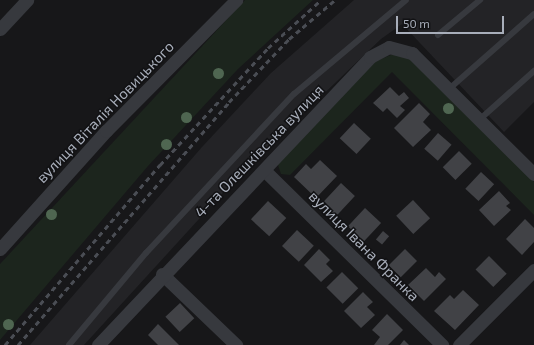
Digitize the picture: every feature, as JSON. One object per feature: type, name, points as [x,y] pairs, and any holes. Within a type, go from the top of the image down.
[{"type":"street","points":[[0,29],[27,0]]},
{"type":"street","name":"вулиця Віталія Новицького","points":[[0,249],[106,131],[236,0]]},
{"type":"street","name":"4-та Олешківська вулиця","points":[[98,345],[162,274],[380,51],[389,47],[404,49],[449,89]]},
{"type":"street","points":[[449,89],[534,174]]},
{"type":"street","name":"вулиця Івана Франка","points":[[264,170],[442,345]]},
{"type":"street","points":[[460,345],[534,270]]},
{"type":"street","points":[[162,274],[236,345]]},
{"type":"lane","points":[[69,345],[146,253],[294,94],[406,0]]},
{"type":"lane","points":[[438,35],[480,0]]},
{"type":"lane","points":[[449,89],[534,14]]},
{"type":"lane","points":[[479,120],[534,71]]},
{"type":"shaded area","points":[[245,0],[313,0],[238,69],[148,166],[0,340],[0,264]]},
{"type":"shaded area","points":[[354,0],[534,0],[534,102],[504,132],[402,24],[381,39],[241,173],[84,345],[30,345],[202,147],[271,73]]},
{"type":"shaded area","points":[[396,53],[411,60],[534,182],[534,215],[392,72],[290,175],[281,174],[277,162],[376,61]]},
{"type":"building","points":[[390,87],[399,96],[404,92],[409,98],[400,106],[405,110],[397,118],[387,108],[383,112],[373,103]]},
{"type":"building","points":[[419,103],[430,114],[423,122],[431,130],[413,147],[394,128]]},
{"type":"building","points":[[354,123],[371,139],[356,154],[340,138]]},
{"type":"building","points":[[438,133],[452,145],[438,161],[424,149]]},
{"type":"building","points":[[459,151],[472,164],[455,180],[443,167]]},
{"type":"building","points":[[320,160],[337,176],[316,198],[294,177],[306,164],[311,169]]},
{"type":"building","points":[[481,172],[494,184],[478,201],[465,189]]},
{"type":"building","points":[[341,183],[355,196],[336,216],[322,203]]},
{"type":"building","points":[[499,191],[510,203],[506,206],[511,210],[494,226],[479,210]]},
{"type":"building","points":[[413,200],[430,218],[413,234],[396,216]]},
{"type":"building","points":[[268,201],[286,218],[269,236],[251,219]]},
{"type":"building","points":[[365,208],[381,223],[364,241],[348,226]]},
{"type":"building","points":[[525,219],[534,228],[534,242],[522,255],[506,239]]},
{"type":"building","points":[[297,230],[314,246],[299,262],[282,246]]},
{"type":"building","points":[[383,231],[389,236],[382,245],[376,239]]},
{"type":"building","points":[[319,249],[330,260],[326,264],[333,271],[321,282],[304,265]]},
{"type":"building","points":[[405,249],[417,261],[401,277],[389,265]]},
{"type":"building","points":[[489,256],[507,274],[493,287],[476,269]]},
{"type":"building","points":[[426,268],[435,277],[439,272],[446,279],[424,301],[408,285]]},
{"type":"building","points":[[342,272],[358,288],[343,304],[326,288]]},
{"type":"building","points":[[463,290],[479,305],[455,330],[434,311],[450,295],[454,299]]},
{"type":"building","points":[[363,292],[373,302],[367,307],[375,315],[361,328],[344,311]]},
{"type":"building","points":[[180,303],[194,318],[180,332],[165,317]]},
{"type":"building","points":[[387,314],[403,330],[388,345],[374,345],[380,337],[372,330]]},
{"type":"building","points":[[158,324],[179,345],[158,345],[148,335]]},
{"type":"building","points":[[404,340],[409,345],[400,345]]},
{"type":"railway","points":[[5,345],[160,165],[268,48],[321,0]]},
{"type":"railway","points":[[18,345],[229,102],[289,39],[335,0]]}]
